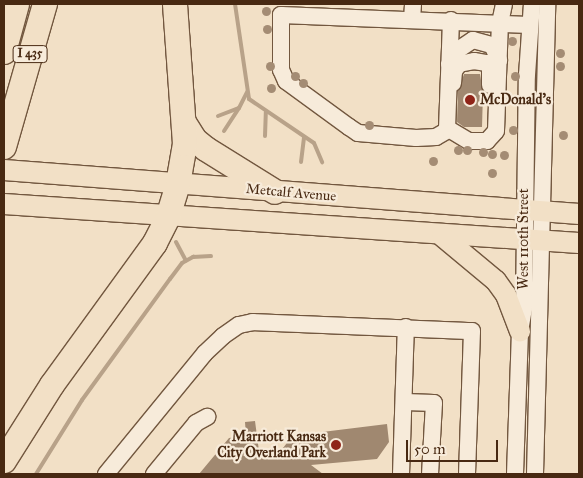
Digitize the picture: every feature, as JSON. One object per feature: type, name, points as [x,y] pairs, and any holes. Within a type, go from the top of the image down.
[{"type":"highway","name":"I 435","points":[[4,52],[17,4]]},
{"type":"highway","name":"I 435","points":[[4,147],[45,4]]},
{"type":"highway","points":[[4,461],[52,385],[155,243],[168,217],[178,184],[185,124],[175,4]]},
{"type":"highway","points":[[185,124],[195,140],[206,149],[275,192]]},
{"type":"main road","name":"Metcalf Avenue","points":[[4,170],[533,212],[579,214]]},
{"type":"main road","points":[[4,204],[442,236],[579,243]]},
{"type":"main road","points":[[442,236],[496,281],[506,295],[520,331]]},
{"type":"street","points":[[451,20],[452,67],[446,121],[450,132],[469,141],[487,141],[496,131],[495,63],[504,4]]},
{"type":"street","name":"West 110th Street","points":[[532,4],[529,26],[533,212],[535,474]]},
{"type":"street","name":"West 110th Street","points":[[533,212],[547,4]]},
{"type":"street","points":[[450,132],[436,137],[416,138],[358,133],[349,128],[286,81],[282,70],[281,9],[412,11],[451,20],[529,26]]},
{"type":"street","points":[[452,67],[458,50],[473,40],[492,45],[495,63]]},
{"type":"street","name":"West 110th Street","points":[[515,474],[520,331],[533,241]]},
{"type":"street","points":[[106,474],[186,374],[223,336],[239,326],[253,322],[472,331],[466,474]]},
{"type":"street","points":[[400,474],[405,402],[406,327]]},
{"type":"street","points":[[405,402],[434,403],[430,474]]},
{"type":"street","points":[[154,474],[196,424],[207,417]]},
{"type":"building","name":"McDonald's","points":[[464,74],[480,74],[483,92],[482,127],[464,127],[457,122],[458,91]]},
{"type":"building","name":"Marriott Kansas City Overland Park","points":[[255,421],[259,451],[283,448],[290,439],[314,436],[314,433],[387,424],[389,442],[377,459],[311,465],[323,474],[199,474],[229,438],[246,436],[245,422]]},
{"type":"waterway","points":[[235,4],[249,99],[314,143],[322,162]]},
{"type":"waterway","points":[[218,116],[239,108],[247,92]]},
{"type":"waterway","points":[[224,131],[239,108]]},
{"type":"waterway","points":[[265,136],[266,112]]},
{"type":"waterway","points":[[301,162],[304,137]]},
{"type":"waterway","points":[[176,242],[186,261]]},
{"type":"waterway","points":[[36,474],[82,400],[182,263],[193,257],[211,256]]},
{"type":"place","name":"McDonald's","points":[[470,100]]},
{"type":"place","name":"Marriott Kansas City Overland Park","points":[[336,445]]}]
